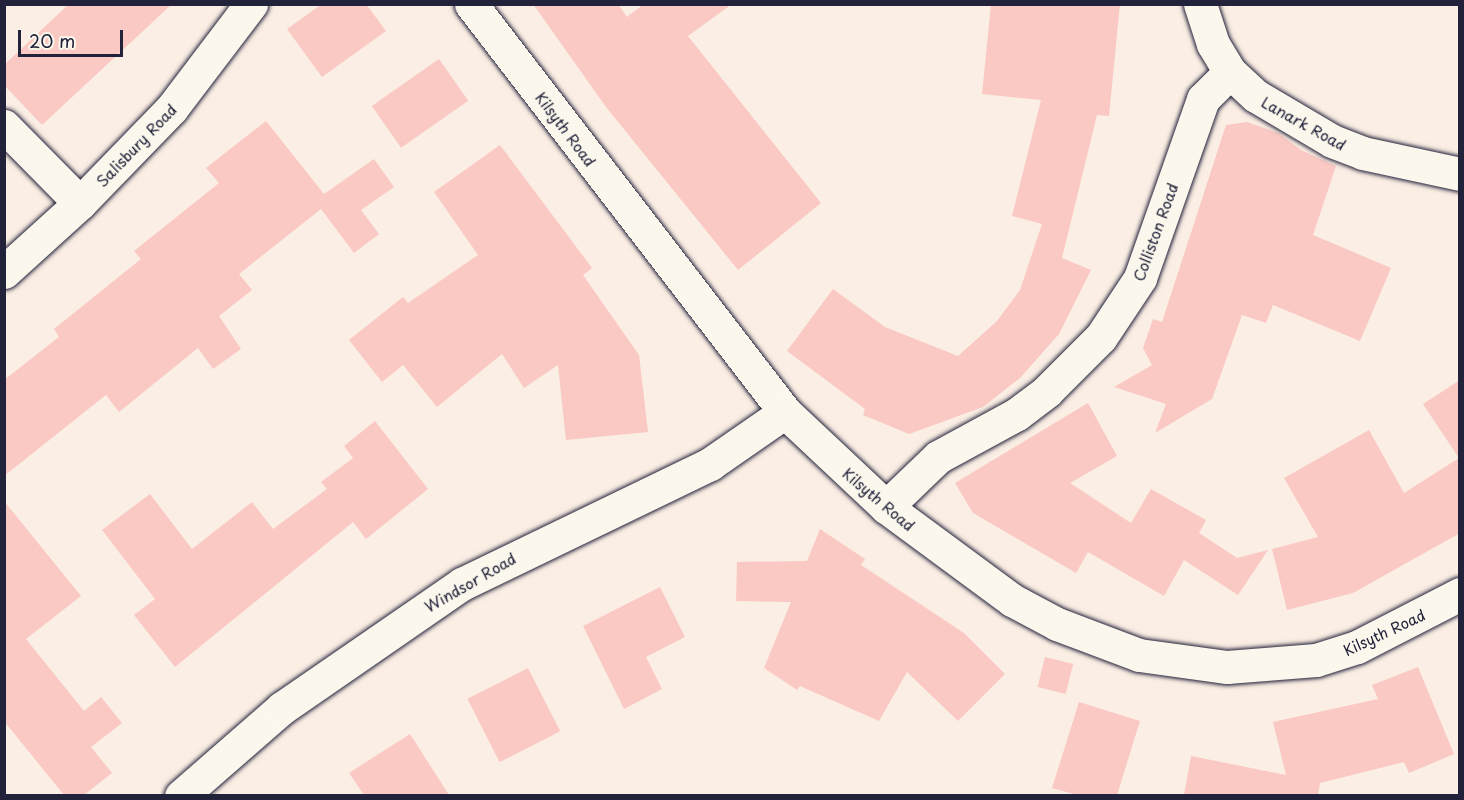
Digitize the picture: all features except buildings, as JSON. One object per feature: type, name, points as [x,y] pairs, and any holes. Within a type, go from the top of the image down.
[{"type":"street","name":"Salisbury Road","points":[[4,272],[80,203],[172,108],[251,4]]},
{"type":"street","name":"Kilsyth Road","points":[[471,4],[785,412],[886,507],[973,574],[1057,624],[1139,655],[1185,664],[1227,667],[1316,660],[1397,629],[1460,594]]},
{"type":"street","name":"Lanark Road","points":[[1200,4],[1213,44],[1230,72],[1256,96],[1332,141],[1398,162],[1460,174]]},
{"type":"street","name":"Colliston Road","points":[[886,507],[938,457],[1017,414],[1047,391],[1101,338],[1140,278],[1203,99],[1230,72]]},
{"type":"street","points":[[4,126],[80,203]]},
{"type":"street","name":"Windsor Road","points":[[181,795],[282,708],[462,584],[710,464],[785,412]]}]
